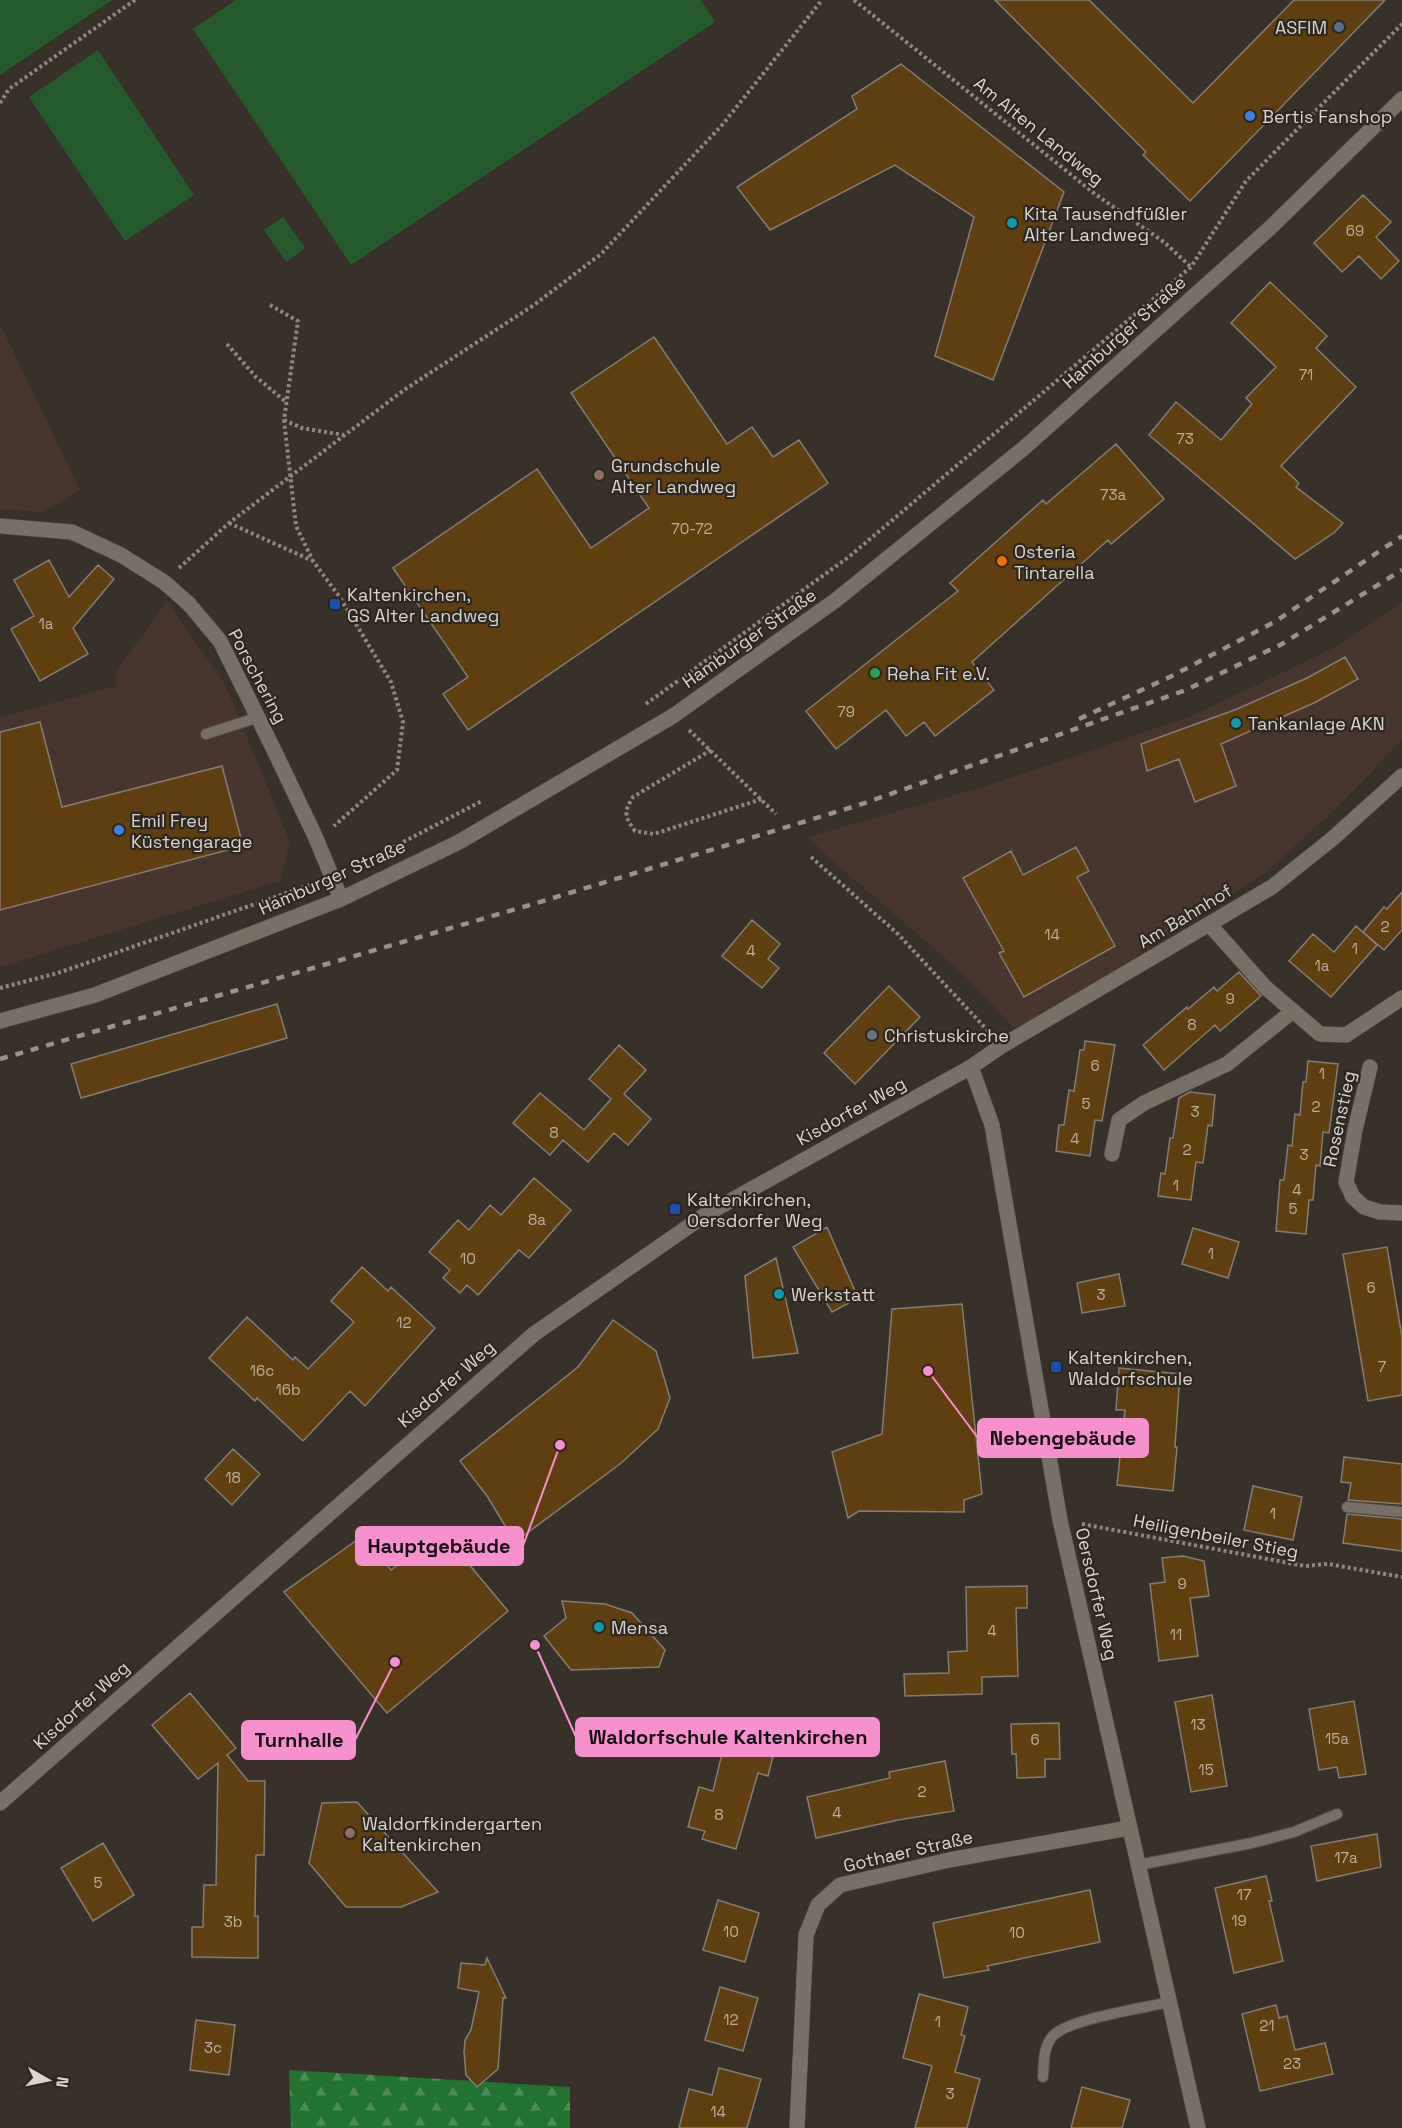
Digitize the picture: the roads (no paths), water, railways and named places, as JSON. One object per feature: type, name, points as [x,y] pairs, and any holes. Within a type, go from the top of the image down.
[{"type":"street","name":"Hamburger Straße","points":[[0,1021],[95,995],[341,898],[459,842],[674,716],[836,600],[1024,448],[1329,172],[1402,99]]},
{"type":"street","name":"Porschering","points":[[0,526],[72,531],[121,555],[164,582],[189,604],[220,641],[259,717],[315,836],[341,898]]},
{"type":"street","name":"Am Bahnhof","points":[[971,1067],[1000,1047],[1272,887],[1332,839],[1402,776]]},
{"type":"street","points":[[1210,925],[1265,987],[1320,1034],[1346,1035],[1402,998]]},
{"type":"street","points":[[1112,1154],[1119,1120],[1144,1103],[1227,1064],[1293,1011]]},
{"type":"street","name":"Oersdorfer Weg","points":[[971,1067],[992,1125],[1060,1520],[1198,2128]]},
{"type":"street","name":"Kisdorfer Weg","points":[[0,1803],[534,1334],[705,1215],[971,1067]]},
{"type":"street","name":"Rosenstieg","points":[[1370,1067],[1355,1130],[1346,1182],[1353,1197],[1364,1207],[1380,1212],[1402,1213]]},
{"type":"street","name":"Gothaer Straße","points":[[797,2128],[806,1935],[818,1905],[840,1885],[949,1860],[1129,1828]]},
{"type":"lane","points":[[206,734],[259,717]]},
{"type":"lane","points":[[1347,1507],[1402,1512]]},
{"type":"lane","points":[[1138,1865],[1252,1843],[1294,1832],[1337,1814]]},
{"type":"lane","points":[[1043,2077],[1046,2047],[1053,2035],[1069,2025],[1169,2002]]},
{"type":"railway","points":[[1079,719],[1174,675],[1276,621],[1402,536]]},
{"type":"railway","points":[[0,1059],[530,905],[859,805],[1186,690],[1282,644],[1402,570]]},
{"type":"place","name":"ASFIM","points":[[1339,27]]},
{"type":"place","name":"Bertis Fanshop","points":[[1250,116]]},
{"type":"place","name":"Kita Tausendfüßler Alter Landweg","points":[[1012,223]]},
{"type":"place","name":"Grundschule Alter Landweg","points":[[599,475]]},
{"type":"place","name":"Osteria Tintarella","points":[[1002,561]]},
{"type":"place","name":"Kaltenkirchen, GS Alter Landweg","points":[[335,604]]},
{"type":"place","name":"Reha Fit e.V.","points":[[875,673]]},
{"type":"place","name":"Tankanlage AKN","points":[[1236,723]]},
{"type":"place","name":"Emil Frey Küstengarage","points":[[119,830]]},
{"type":"place","name":"Christuskirche","points":[[872,1035]]},
{"type":"place","name":"Kaltenkirchen, Oersdorfer Weg","points":[[675,1209]]},
{"type":"place","name":"Werkstatt","points":[[779,1294]]},
{"type":"place","name":"Kaltenkirchen, Waldorfschule","points":[[1056,1367]]},
{"type":"place","name":"Nebengebäude","points":[[928,1371]]},
{"type":"place","name":"Hauptgebäude","points":[[560,1445]]},
{"type":"place","name":"Mensa","points":[[599,1627]]},
{"type":"place","name":"Waldorfschule Kaltenkirchen","points":[[535,1645]]},
{"type":"place","name":"Turnhalle","points":[[395,1662]]},
{"type":"place","name":"Waldorfkindergarten Kaltenkirchen","points":[[350,1833]]}]
